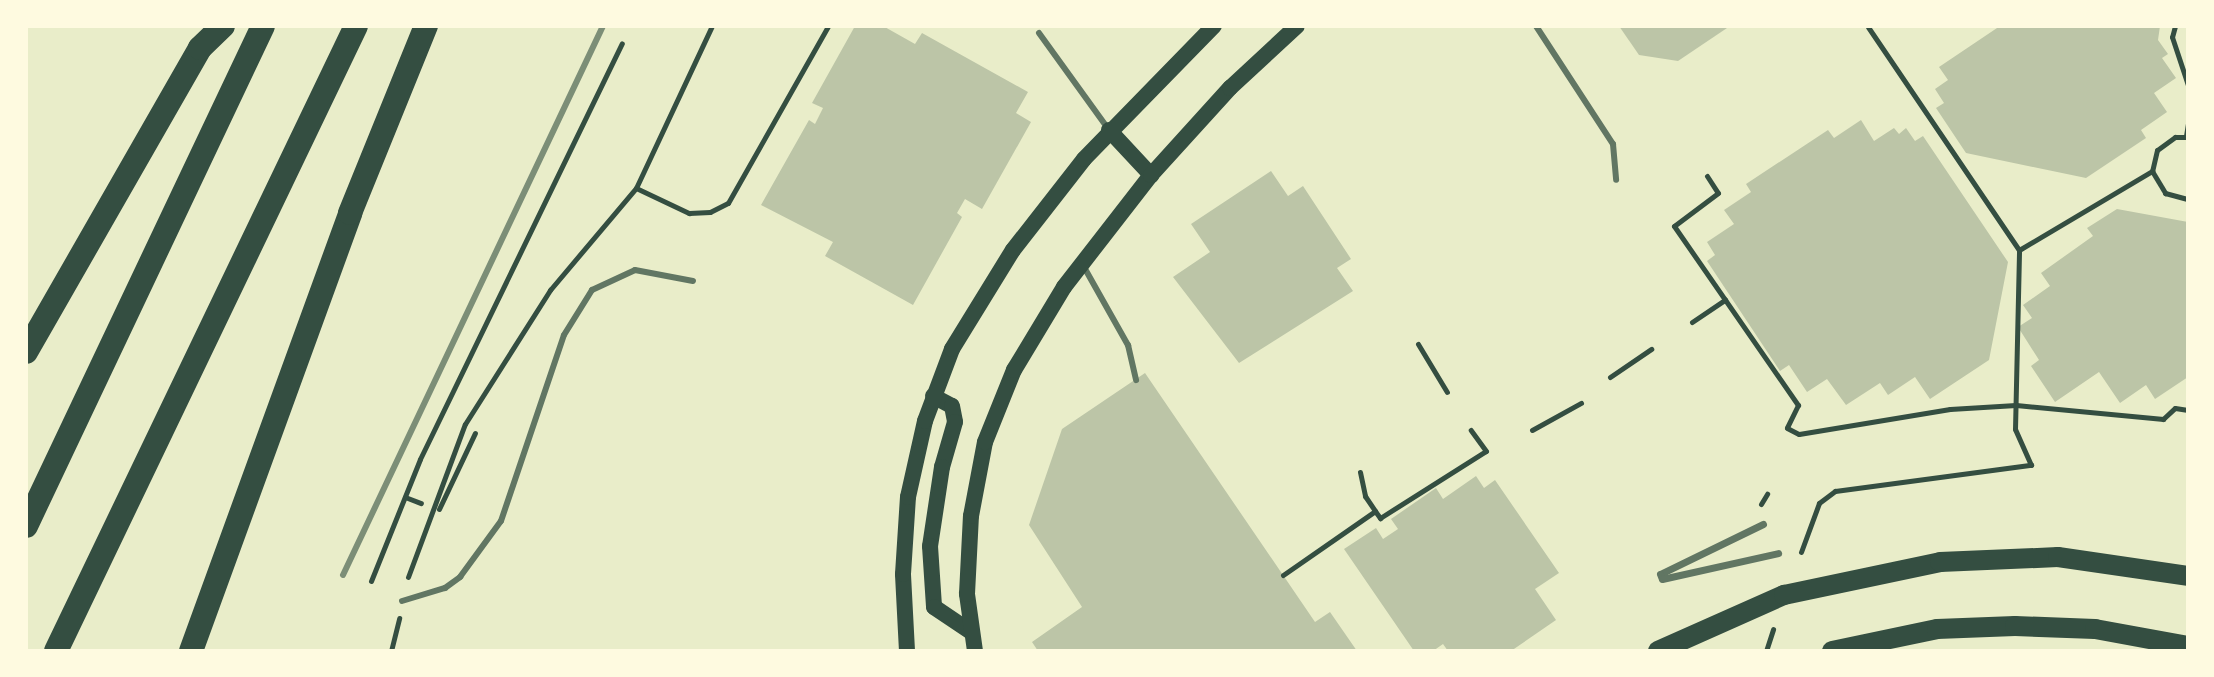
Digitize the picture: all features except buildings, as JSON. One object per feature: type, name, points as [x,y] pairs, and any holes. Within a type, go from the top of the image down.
[{"type":"highway","points":[[26,352],[200,48],[223,26]]},
{"type":"highway","points":[[26,526],[263,26]]},
{"type":"highway","points":[[56,651],[356,26]]},
{"type":"highway","points":[[191,651],[350,213],[426,26]]},
{"type":"main road","points":[[907,651],[905,523],[933,396],[952,349],[992,282],[1109,130],[1214,26]]},
{"type":"main road","points":[[974,646],[969,542],[985,442],[1024,350],[1082,264],[1151,175],[1230,88],[1297,26]]},
{"type":"main road","points":[[1109,130],[1151,175]]},
{"type":"main road","points":[[933,396],[952,406],[955,422],[942,467],[930,546],[934,607],[974,646]]},
{"type":"main road","points":[[1658,651],[1784,595],[1940,562],[2058,557],[2188,576]]},
{"type":"main road","points":[[1832,651],[1937,629],[2015,626],[2095,629],[2188,646]]},
{"type":"street","points":[[1763,524],[1660,574],[1662,579],[1778,553]]},
{"type":"lane","points":[[1536,26],[1613,144],[1616,180]]},
{"type":"lane","points":[[1039,33],[1109,130]]},
{"type":"lane","points":[[1082,264],[1128,345],[1136,380]]},
{"type":"lane","points":[[402,601],[445,588],[460,577],[501,521],[564,335],[592,290],[635,270],[693,281]]},
{"type":"path","points":[[411,564],[465,424],[513,343],[598,229],[636,188],[712,26]]},
{"type":"path","points":[[636,188],[689,213],[710,212],[728,203],[828,26]]},
{"type":"path","points":[[2175,26],[2172,37],[2188,85]]},
{"type":"path","points":[[1799,555],[1819,503],[1835,491],[2031,465],[2031,456],[2015,429],[2019,250],[1868,27]]},
{"type":"path","points":[[371,581],[405,497],[622,43]]},
{"type":"path","points":[[2188,123],[2187,136],[2157,150],[2152,171],[2165,193],[2188,199]]},
{"type":"path","points":[[2019,250],[2152,171]]},
{"type":"path","points":[[1707,176],[1718,193],[1674,226],[1798,405],[1787,428],[1799,434],[1950,409],[2016,405],[2163,419],[2175,408],[2188,410]]},
{"type":"path","points":[[1692,322],[1725,300]]},
{"type":"path","points":[[1418,344],[1447,392]]},
{"type":"path","points":[[1610,377],[1651,349]]},
{"type":"path","points":[[1532,430],[1581,403]]},
{"type":"path","points":[[1360,472],[1365,496],[1380,518],[1486,451],[1471,430]]},
{"type":"path","points":[[439,509],[475,433]]},
{"type":"path","points":[[405,497],[421,503]]},
{"type":"path","points":[[1283,575],[1375,511]]},
{"type":"path","points":[[1766,651],[1775,624]]},
{"type":"path","points":[[391,651],[395,635]]},
{"type":"railway","points":[[343,575],[603,26]]}]
